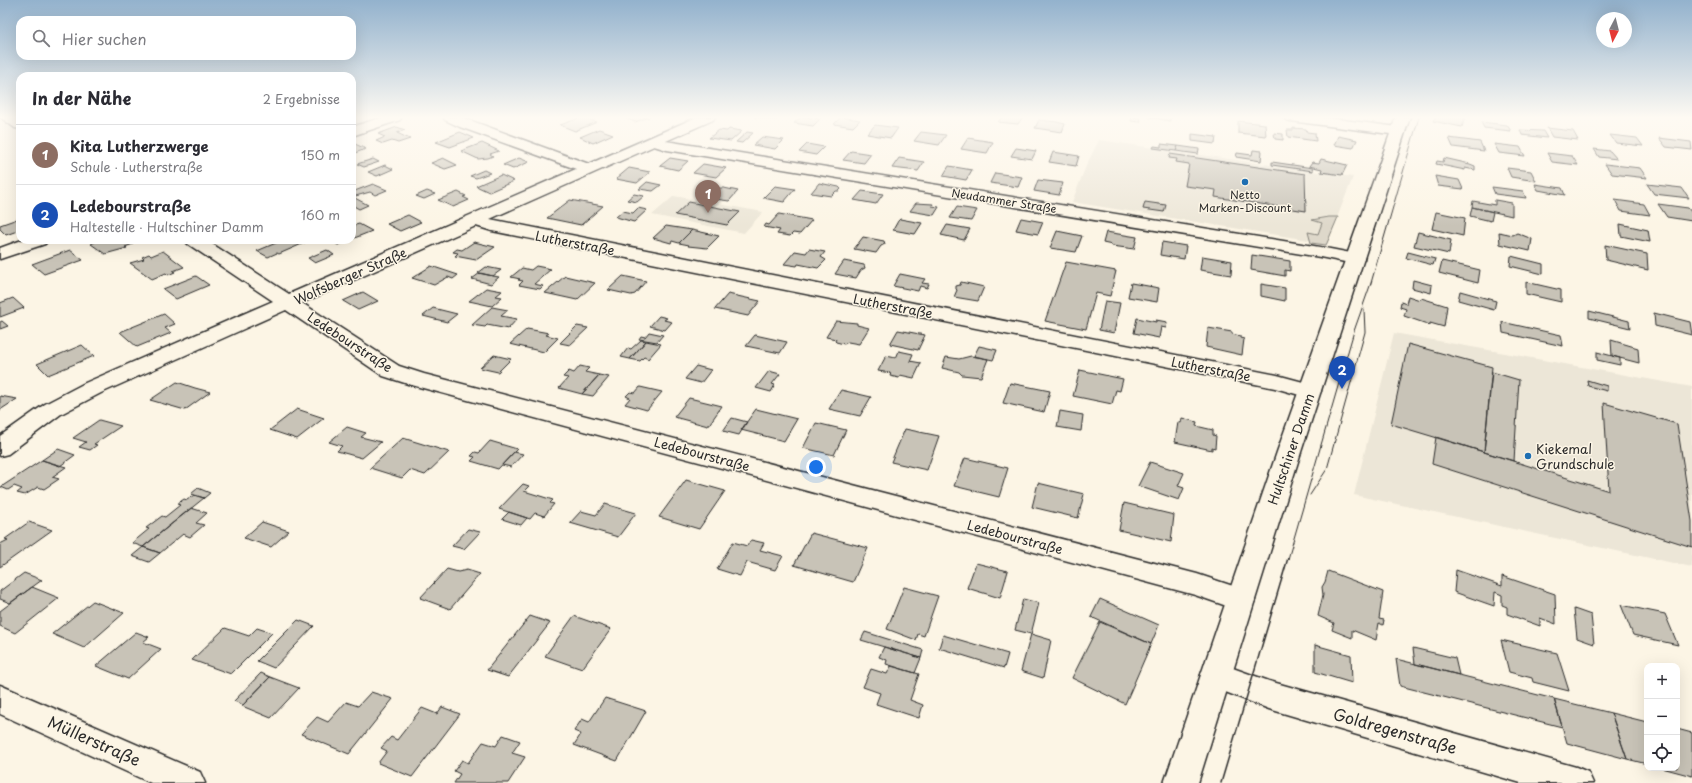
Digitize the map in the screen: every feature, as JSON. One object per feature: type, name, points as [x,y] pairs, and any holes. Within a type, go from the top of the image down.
[{"type":"street","points":[[546,154],[589,169]]},
{"type":"street","name":"Wolfsberger Straße","points":[[0,448],[53,409],[93,388],[624,154]]},
{"type":"street","name":"Neudammer Straße","points":[[713,154],[1355,259]]},
{"type":"street","name":"Hultschiner Damm","points":[[1181,783],[1287,457],[1390,154]]},
{"type":"street","name":"Lutherstraße","points":[[476,220],[492,226],[1277,382],[1310,391]]},
{"type":"street","points":[[0,254],[29,244]]},
{"type":"street","name":"Ledebourstraße","points":[[200,244],[391,371],[416,379],[1197,585],[1241,600]]},
{"type":"street","name":"Goldregenstraße","points":[[1216,675],[1269,695],[1576,783]]},
{"type":"street","name":"Müllerstraße","points":[[0,699],[188,783]]},
{"type":"shaded area","points":[[1092,154],[1192,154],[1353,177],[1327,243],[1072,202]]},
{"type":"shaded area","points":[[674,196],[763,212],[744,233],[652,215]]},
{"type":"shaded area","points":[[1338,217],[1326,245],[1311,243],[1308,232],[1318,234],[1322,223],[1312,220]]},
{"type":"shaded area","name":"Kiekemal Grundschule","points":[[1394,333],[1692,387],[1692,567],[1354,495]]},
{"type":"building","points":[[466,154],[491,154],[490,154],[493,156],[488,158],[478,159]]},
{"type":"building","points":[[849,154],[871,154],[864,163],[843,160]]},
{"type":"building","points":[[1013,154],[1035,154],[1032,159],[1011,156]]},
{"type":"building","points":[[1052,154],[1079,156],[1076,166],[1049,162]]},
{"type":"building","name":"Netto Marken-Discount","points":[[1170,154],[1305,174],[1306,211],[1215,197],[1216,190],[1185,186],[1189,164],[1176,162],[1177,159],[1169,158]]},
{"type":"building","points":[[1237,154],[1252,155],[1252,154],[1262,154],[1261,161],[1236,157]]},
{"type":"building","points":[[1504,154],[1524,154],[1525,156]]},
{"type":"building","points":[[1547,154],[1572,156],[1578,165],[1552,162]]},
{"type":"building","points":[[1597,154],[1612,154],[1617,159],[1599,157]]},
{"type":"building","points":[[443,158],[457,165],[445,169],[431,163]]},
{"type":"building","points":[[519,158],[529,162],[513,169],[503,165]]},
{"type":"building","points":[[670,158],[688,161],[678,170],[660,166]]},
{"type":"building","points":[[899,158],[924,162],[918,171],[892,168]]},
{"type":"building","points":[[1444,158],[1470,164],[1475,166],[1475,170],[1465,168],[1465,170],[1436,164],[1437,161],[1443,162]]},
{"type":"building","points":[[373,159],[379,162],[364,167],[357,164]]},
{"type":"building","points":[[1321,159],[1347,165],[1342,175],[1321,172],[1322,169],[1309,166],[1312,162],[1319,163]]},
{"type":"building","points":[[1272,162],[1313,168],[1313,171],[1272,165]]},
{"type":"building","points":[[703,164],[726,168],[716,177],[693,173]]},
{"type":"building","points":[[1605,164],[1640,168],[1647,178],[1612,174]]},
{"type":"building","points":[[385,165],[393,169],[377,176],[368,172]]},
{"type":"building","points":[[949,166],[972,170],[966,180],[943,176]]},
{"type":"building","points":[[629,168],[650,172],[637,183],[616,179]]},
{"type":"building","points":[[1507,168],[1531,171],[1536,181],[1511,177]]},
{"type":"building","points":[[484,170],[490,173],[476,178],[470,176]]},
{"type":"building","points":[[995,173],[1022,177],[1018,187],[990,183]]},
{"type":"building","points":[[501,175],[514,181],[489,192],[476,186]]},
{"type":"building","points":[[1435,176],[1459,180],[1463,189],[1438,186]]},
{"type":"building","points":[[1038,180],[1063,183],[1059,195],[1034,191]]},
{"type":"building","points":[[647,182],[661,185],[653,191],[639,189]]},
{"type":"building","points":[[819,183],[839,187],[841,189],[836,191],[831,196],[811,193]]},
{"type":"building","points":[[373,184],[387,190],[375,195],[370,192],[356,196],[356,190]]},
{"type":"building","points":[[1535,184],[1562,188],[1565,195],[1538,190]]},
{"type":"building","points":[[1647,184],[1682,188],[1689,198],[1654,194]]},
{"type":"building","points":[[775,186],[795,189],[784,202],[763,198]]},
{"type":"building","points":[[1492,187],[1523,191],[1526,198],[1495,194]]},
{"type":"building","points":[[720,188],[738,191],[729,201],[709,198]]},
{"type":"building","points":[[427,191],[435,194],[424,199],[416,196]]},
{"type":"building","points":[[862,191],[883,194],[876,204],[854,200]]},
{"type":"building","points":[[458,192],[466,196],[463,197],[469,200],[453,207],[438,200]]},
{"type":"building","points":[[634,194],[644,196],[637,202],[627,200]]},
{"type":"building","points":[[356,199],[368,205],[359,209],[356,207]]},
{"type":"building","points":[[570,200],[603,206],[581,225],[547,218]]},
{"type":"building","points":[[1495,200],[1512,203],[1512,216],[1472,207],[1473,201],[1495,205]]},
{"type":"building","points":[[1615,200],[1644,204],[1650,215],[1621,211]]},
{"type":"building","points":[[689,202],[740,212],[727,225],[675,215]]},
{"type":"building","points":[[1145,202],[1166,205],[1164,212],[1143,209]]},
{"type":"building","points":[[916,203],[933,204],[932,206],[939,207],[934,215],[910,211]]},
{"type":"building","points":[[1658,204],[1688,208],[1692,213],[1692,221],[1667,217]]},
{"type":"building","points":[[957,207],[977,210],[971,221],[950,218]]},
{"type":"building","points":[[1472,207],[1493,212],[1491,221],[1470,216]]},
{"type":"building","points":[[638,208],[647,210],[634,222],[616,217],[623,211],[633,213]]},
{"type":"building","points":[[1436,212],[1465,218],[1463,236],[1432,229]]},
{"type":"building","points":[[779,214],[812,220],[800,234],[793,233],[790,236],[777,234],[780,230],[764,227],[766,224],[769,225]]},
{"type":"building","points":[[408,215],[421,222],[400,231],[387,224]]},
{"type":"building","points":[[1021,218],[1043,222],[1038,234],[1016,230]]},
{"type":"building","points":[[16,219],[16,231],[6,235],[0,229],[0,225]]},
{"type":"building","points":[[900,219],[922,223],[915,234],[893,230]]},
{"type":"building","points":[[359,224],[372,231],[356,237],[356,225]]},
{"type":"building","points":[[1620,224],[1648,230],[1650,242],[1621,236]]},
{"type":"building","points":[[947,225],[970,229],[964,240],[941,235]]},
{"type":"building","points":[[666,226],[692,230],[679,243],[672,241],[671,243],[653,238]]},
{"type":"building","points":[[692,230],[719,236],[707,248],[688,246],[689,245],[679,243]]},
{"type":"building","points":[[1057,231],[1082,236],[1076,252],[1050,248]]},
{"type":"building","points":[[1106,232],[1137,237],[1134,249],[1112,246],[1103,243]]},
{"type":"building","points":[[1418,232],[1451,240],[1449,254],[1414,246]]},
{"type":"building","points":[[1499,232],[1513,235],[1517,233],[1532,239],[1530,251],[1500,244]]},
{"type":"building","points":[[863,237],[884,241],[885,244],[881,246],[876,253],[854,249]]},
{"type":"building","points":[[474,242],[495,247],[476,260],[455,256],[458,253],[453,252],[457,249],[462,250]]},
{"type":"building","points":[[1162,242],[1186,246],[1184,259],[1160,255]]},
{"type":"building","points":[[91,244],[133,244],[125,247],[127,248],[105,254]]},
{"type":"building","points":[[274,244],[302,244],[268,257],[257,251]]},
{"type":"building","points":[[1605,245],[1647,254],[1648,270],[1606,260]]},
{"type":"building","points":[[809,249],[825,252],[821,257],[826,260],[818,268],[798,264],[797,266],[784,264],[795,251],[806,253]]},
{"type":"building","points":[[70,250],[83,260],[44,274],[32,264]]},
{"type":"building","points":[[327,250],[334,255],[315,263],[308,258]]},
{"type":"building","points":[[163,251],[184,267],[173,271],[175,272],[168,275],[166,273],[152,279],[130,263],[144,259],[142,257],[149,254],[151,256]]},
{"type":"building","points":[[1408,252],[1435,259],[1433,265],[1406,258]]},
{"type":"building","points":[[1252,255],[1290,261],[1290,271],[1285,270],[1285,276],[1251,270]]},
{"type":"building","points":[[1202,256],[1232,261],[1231,275],[1200,270]]},
{"type":"building","points":[[1511,256],[1543,264],[1543,274],[1510,266]]},
{"type":"building","points":[[844,261],[864,265],[865,268],[861,270],[856,278],[835,274]]},
{"type":"building","points":[[1442,261],[1480,270],[1478,283],[1439,273]]},
{"type":"building","points":[[1066,262],[1116,271],[1110,296],[1096,293],[1086,329],[1045,321]]},
{"type":"building","points":[[431,266],[458,275],[453,279],[448,277],[434,285],[412,278]]},
{"type":"building","points":[[536,266],[551,269],[534,284],[543,286],[540,289],[519,285],[523,281],[511,277],[522,268],[531,270]]},
{"type":"building","points":[[486,267],[501,270],[493,276],[478,273]]},
{"type":"building","points":[[480,273],[499,277],[491,284],[472,279]]},
{"type":"building","points":[[900,274],[925,279],[922,283],[929,284],[927,288],[920,286],[918,291],[893,286]]},
{"type":"building","points":[[196,276],[209,285],[176,299],[163,289]]},
{"type":"building","points":[[565,276],[595,283],[577,300],[545,293]]},
{"type":"building","points":[[623,276],[646,281],[635,294],[631,295],[608,290]]},
{"type":"building","points":[[1413,280],[1432,285],[1431,293],[1412,288]]},
{"type":"building","points":[[961,282],[984,287],[978,301],[954,297],[957,290],[956,286],[960,285]]},
{"type":"building","points":[[1526,282],[1561,290],[1561,302],[1526,294]]},
{"type":"building","points":[[1131,283],[1159,288],[1157,302],[1128,297]]},
{"type":"building","points":[[1261,284],[1285,288],[1285,301],[1261,296]]},
{"type":"building","points":[[486,288],[502,291],[496,296],[502,297],[492,306],[469,301]]},
{"type":"building","points":[[1460,291],[1496,301],[1494,310],[1458,300]]},
{"type":"building","points":[[363,292],[378,301],[358,310],[343,301]]},
{"type":"building","points":[[728,294],[760,301],[748,316],[715,309]]},
{"type":"building","points":[[1408,296],[1420,300],[1421,298],[1447,306],[1444,327],[1430,323],[1430,325],[1404,316],[1406,309],[1400,307],[1401,302],[1406,304]]},
{"type":"building","points":[[13,298],[24,308],[0,317],[0,303]]},
{"type":"building","points":[[1105,301],[1120,303],[1114,333],[1099,330]]},
{"type":"building","points":[[492,307],[508,310],[501,316],[517,319],[508,329],[487,325],[485,327],[472,325]]},
{"type":"building","points":[[433,308],[457,314],[447,322],[423,316]]},
{"type":"building","points":[[1589,311],[1629,321],[1630,328],[1589,318]]},
{"type":"building","points":[[1654,313],[1690,322],[1692,335],[1655,326]]},
{"type":"building","points":[[164,314],[175,324],[165,328],[171,333],[137,347],[120,332]]},
{"type":"building","points":[[659,316],[667,318],[664,320],[672,322],[665,330],[650,326]]},
{"type":"building","points":[[1137,318],[1156,322],[1156,320],[1167,322],[1166,328],[1161,327],[1159,338],[1134,333]]},
{"type":"building","points":[[2,321],[8,326],[0,329],[0,322]]},
{"type":"building","points":[[836,321],[857,323],[857,325],[869,328],[859,344],[848,342],[844,344],[836,342],[836,339],[826,337]]},
{"type":"building","points":[[1502,322],[1561,335],[1563,346],[1503,333]]},
{"type":"building","points":[[577,326],[588,328],[570,345],[560,343]]},
{"type":"building","points":[[1208,328],[1232,332],[1232,334],[1240,336],[1240,338],[1244,339],[1242,355],[1206,347]]},
{"type":"building","points":[[527,329],[549,333],[546,335],[558,338],[544,352],[510,344]]},
{"type":"building","points":[[898,330],[925,335],[918,350],[890,344]]},
{"type":"building","points":[[649,332],[663,335],[657,342],[639,339],[641,336],[645,337]]},
{"type":"building","points":[[755,335],[787,342],[780,353],[746,346]]},
{"type":"building","points":[[641,340],[646,341],[630,359],[621,357],[628,348],[631,349]]},
{"type":"building","points":[[1611,340],[1638,348],[1639,363],[1612,356]]},
{"type":"building","points":[[646,341],[661,344],[648,359],[644,357],[640,361],[630,359]]},
{"type":"building","points":[[1408,344],[1492,367],[1484,452],[1391,424]]},
{"type":"building","points":[[82,345],[94,356],[48,375],[37,364]]},
{"type":"building","points":[[979,346],[997,350],[993,360],[974,356]]},
{"type":"building","points":[[899,351],[913,354],[910,361],[921,363],[914,378],[900,375],[899,378],[890,376],[891,373],[878,371],[886,356],[896,358]]},
{"type":"building","points":[[1597,352],[1620,358],[1620,365],[1597,360]]},
{"type":"building","points":[[494,355],[511,359],[498,372],[480,368]]},
{"type":"building","points":[[971,356],[988,359],[981,377],[962,375],[959,372],[942,368],[946,357],[959,359]]},
{"type":"building","points":[[580,366],[589,368],[585,372],[599,375],[582,394],[559,388],[568,378],[563,377],[569,371],[574,373]]},
{"type":"building","points":[[696,366],[711,370],[701,383],[685,379]]},
{"type":"building","points":[[1080,370],[1123,379],[1120,391],[1116,390],[1112,404],[1073,396]]},
{"type":"building","points":[[769,371],[780,374],[772,384],[775,385],[771,392],[756,388]]},
{"type":"building","points":[[1492,372],[1519,380],[1514,461],[1484,452]]},
{"type":"building","points":[[599,375],[609,377],[593,396],[582,394]]},
{"type":"building","points":[[1587,380],[1607,386],[1607,391],[1588,386]]},
{"type":"building","points":[[177,382],[210,392],[185,410],[150,400]]},
{"type":"building","points":[[1010,383],[1050,391],[1044,412],[1003,403]]},
{"type":"building","points":[[640,387],[662,392],[647,410],[625,404],[630,398],[626,396],[630,392],[635,393]]},
{"type":"building","points":[[841,390],[871,397],[860,416],[829,409]]},
{"type":"building","points":[[0,396],[17,399],[0,410]]},
{"type":"building","points":[[689,398],[722,406],[708,426],[674,417]]},
{"type":"building","points":[[1604,403],[1677,424],[1692,521],[1692,547],[1432,464],[1436,437],[1609,491]]},
{"type":"building","points":[[297,409],[324,418],[297,439],[270,430]]},
{"type":"building","points":[[756,409],[797,419],[784,441],[741,430]]},
{"type":"building","points":[[1060,411],[1083,415],[1081,431],[1057,427]]},
{"type":"building","points":[[732,418],[747,422],[739,435],[723,431]]},
{"type":"building","points":[[1182,418],[1197,422],[1196,426],[1213,430],[1213,435],[1216,436],[1215,448],[1212,447],[1212,450],[1175,442],[1178,422],[1181,423]]},
{"type":"building","points":[[99,420],[121,426],[94,444],[97,445],[90,450],[79,447],[86,442],[73,438]]},
{"type":"building","points":[[816,423],[846,430],[834,455],[803,448]]},
{"type":"building","points":[[347,427],[366,433],[361,437],[381,442],[362,458],[337,451],[342,446],[329,442]]},
{"type":"building","points":[[905,429],[939,436],[927,470],[891,462]]},
{"type":"building","points":[[403,438],[449,452],[425,475],[410,470],[402,478],[370,468]]},
{"type":"building","points":[[490,441],[517,449],[498,469],[471,461],[475,457],[471,456],[475,452],[479,453]]},
{"type":"building","points":[[58,449],[75,455],[60,466],[42,460]]},
{"type":"building","points":[[514,452],[523,454],[511,467],[502,465]]},
{"type":"building","points":[[965,458],[1008,468],[999,497],[954,486]]},
{"type":"building","points":[[42,460],[66,467],[52,477],[59,479],[44,489],[38,487],[25,495],[17,493],[22,489],[14,486],[8,490],[1,487]]},
{"type":"building","points":[[1150,462],[1184,473],[1178,486],[1184,488],[1179,500],[1138,486]]},
{"type":"building","points":[[686,480],[725,491],[699,529],[659,517]]},
{"type":"building","points":[[1038,483],[1084,494],[1078,518],[1032,507]]},
{"type":"building","points":[[523,484],[529,486],[524,491],[553,500],[550,503],[554,504],[544,516],[535,513],[530,519],[499,509]]},
{"type":"building","points":[[198,488],[210,493],[204,498],[191,494]]},
{"type":"building","points":[[194,495],[204,498],[143,547],[132,543],[149,529],[146,528],[162,516],[165,517],[180,505],[177,504]]},
{"type":"building","points":[[1124,503],[1174,515],[1171,542],[1119,530]]},
{"type":"building","points":[[605,504],[636,513],[618,537],[570,523],[581,511],[596,515]]},
{"type":"building","points":[[191,508],[207,513],[196,523],[204,525],[190,537],[183,534],[160,553],[143,547]]},
{"type":"building","points":[[509,512],[527,518],[521,525],[502,519]]},
{"type":"building","points":[[29,522],[52,530],[0,567],[0,544],[8,540],[5,539]]},
{"type":"building","points":[[262,522],[289,531],[271,547],[244,538]]},
{"type":"building","points":[[468,529],[480,532],[464,549],[452,546]]},
{"type":"building","points":[[811,533],[868,548],[853,582],[794,565]]},
{"type":"building","points":[[751,540],[764,543],[760,550],[783,556],[775,570],[747,562],[740,576],[717,569],[733,542],[747,546]]},
{"type":"building","points":[[143,547],[160,553],[149,562],[132,556]]},
{"type":"building","points":[[976,563],[1008,571],[1000,598],[967,588]]},
{"type":"building","points":[[447,569],[458,572],[467,570],[480,574],[450,609],[420,598]]},
{"type":"building","points":[[1456,570],[1502,586],[1502,576],[1555,594],[1556,624],[1540,618],[1540,626],[1507,614],[1507,607],[1502,605],[1502,595],[1495,592],[1494,606],[1454,592]]},
{"type":"building","points":[[1328,571],[1383,592],[1379,619],[1384,620],[1383,625],[1379,623],[1376,640],[1352,630],[1352,638],[1332,630],[1334,623],[1318,616],[1323,595],[1322,587]]},
{"type":"building","points":[[24,573],[42,580],[10,603],[0,599],[0,591]]},
{"type":"building","points":[[32,587],[59,598],[15,633],[0,626],[0,611]]},
{"type":"building","points":[[904,587],[938,596],[924,636],[918,634],[916,640],[887,629]]},
{"type":"building","points":[[1023,599],[1039,603],[1031,634],[1015,630]]},
{"type":"building","points":[[1100,599],[1159,625],[1151,644],[1091,617]]},
{"type":"building","points":[[93,601],[124,613],[84,648],[52,634]]},
{"type":"building","points":[[1621,605],[1665,614],[1678,645],[1633,635]]},
{"type":"building","points":[[1574,609],[1591,615],[1594,644],[1577,638]]},
{"type":"building","points":[[530,616],[550,623],[508,677],[487,670]]},
{"type":"building","points":[[574,616],[611,629],[582,669],[545,656]]},
{"type":"building","points":[[298,620],[314,626],[274,668],[257,661]]},
{"type":"building","points":[[1100,622],[1151,644],[1125,704],[1072,678]]},
{"type":"building","points":[[225,628],[249,636],[257,628],[272,633],[231,674],[192,660]]},
{"type":"building","points":[[136,632],[149,637],[143,642],[161,649],[128,679],[96,666]]},
{"type":"building","points":[[865,632],[923,650],[921,658],[861,640]]},
{"type":"building","points":[[1031,634],[1051,640],[1043,678],[1021,671]]},
{"type":"building","points":[[943,635],[1008,654],[1004,668],[939,648]]},
{"type":"building","points":[[1501,640],[1557,653],[1569,691],[1533,682],[1532,678],[1509,672]]},
{"type":"building","points":[[1315,645],[1351,655],[1352,683],[1315,672]]},
{"type":"building","points":[[884,647],[921,658],[915,673],[886,664],[887,660],[879,657]]},
{"type":"building","points":[[1413,648],[1455,658],[1459,675],[1415,664]]},
{"type":"building","points":[[1396,659],[1554,699],[1562,727],[1400,686]]},
{"type":"building","points":[[891,666],[919,674],[910,700],[923,705],[919,718],[876,704],[880,693],[863,687],[871,669],[887,674]]},
{"type":"building","points":[[261,673],[270,677],[243,705],[234,701]]},
{"type":"building","points":[[270,677],[299,688],[271,718],[242,706]]},
{"type":"building","points":[[371,692],[393,699],[349,754],[301,734],[317,717],[328,722],[346,702],[358,706]]},
{"type":"building","points":[[605,698],[646,711],[617,761],[574,745],[581,734],[574,731],[582,719],[589,722]]},
{"type":"building","points":[[1554,699],[1611,713],[1627,759],[1567,743]]},
{"type":"building","points":[[442,707],[460,714],[412,777],[378,763],[387,751],[381,748],[391,737],[397,740],[422,708],[437,714]]},
{"type":"building","points":[[1611,713],[1644,721],[1644,763],[1627,759]]},
{"type":"building","points":[[1680,730],[1692,733],[1692,776],[1673,771],[1680,771]]},
{"type":"building","points":[[503,735],[520,741],[512,753],[525,757],[508,783],[454,783],[460,774],[454,771],[462,760],[468,763],[483,742],[496,746]]},
{"type":"tram line","points":[[1288,559],[1354,331],[1371,283],[1408,154]]},
{"type":"tram line","points":[[1310,495],[1327,469],[1365,332],[1364,309]]},
{"type":"tram line","points":[[1221,783],[1288,558]]},
{"type":"place","name":"Netto Marken-Discount","points":[[1245,182]]},
{"type":"place","name":"Kita Lutherzwerge","points":[[708,213]]},
{"type":"place","name":"Ledebourstraße","points":[[1342,389]]},
{"type":"place","name":"Kiekemal Grundschule","points":[[1528,456]]}]
